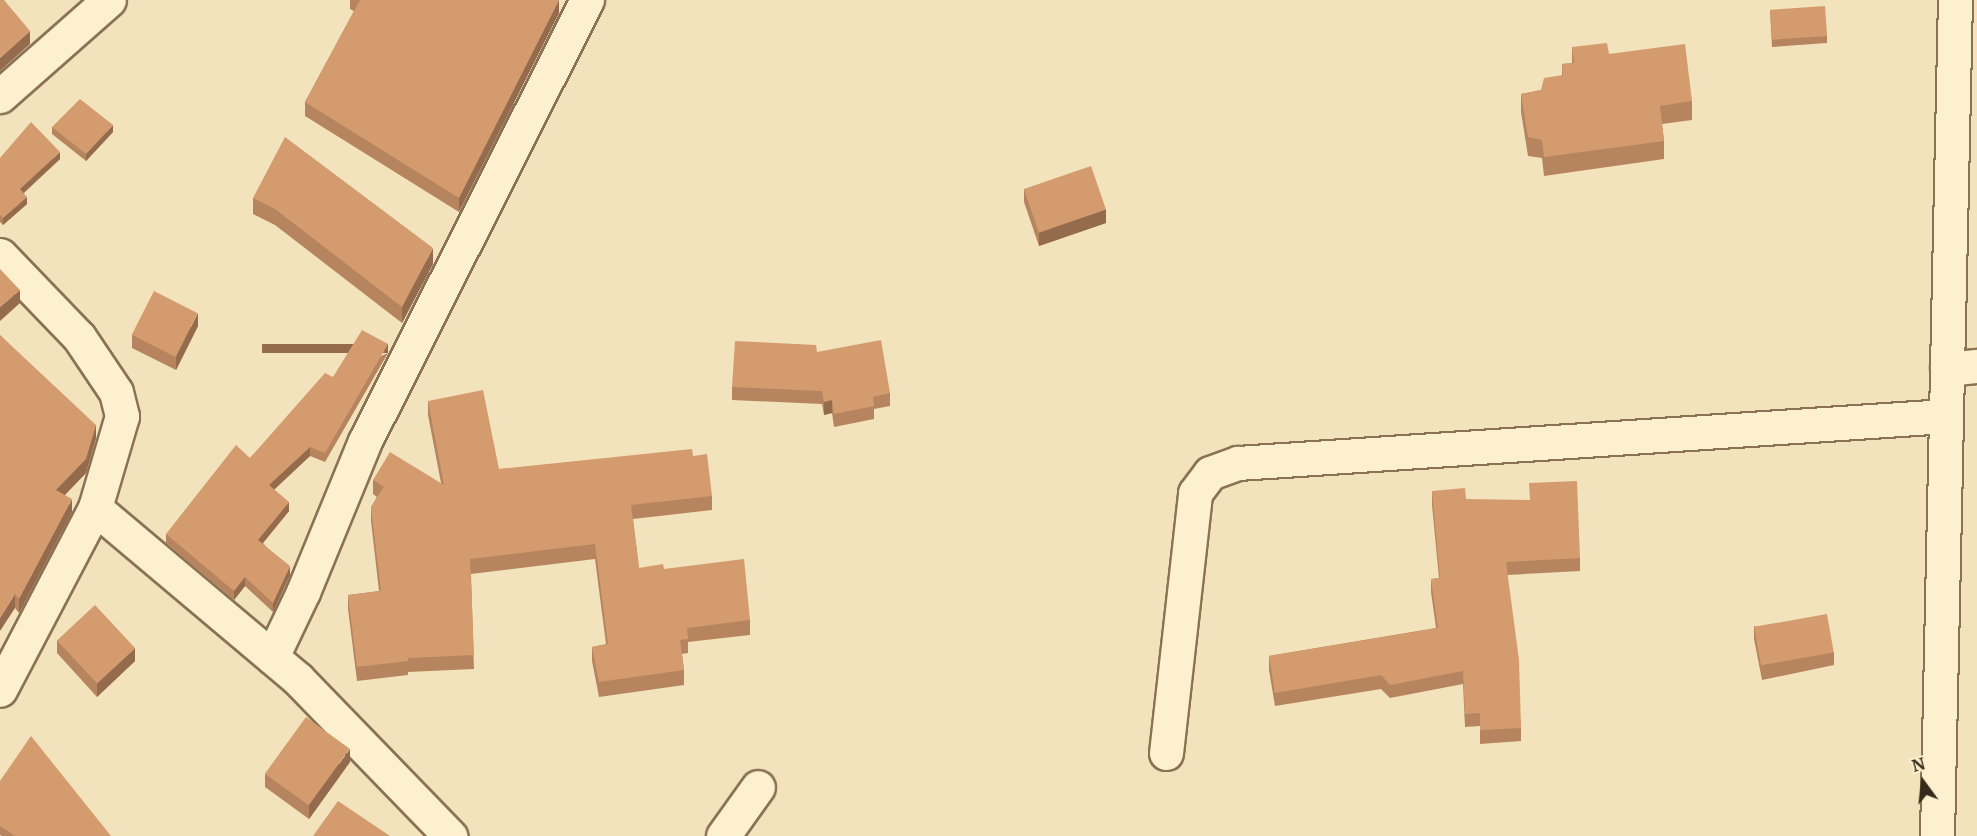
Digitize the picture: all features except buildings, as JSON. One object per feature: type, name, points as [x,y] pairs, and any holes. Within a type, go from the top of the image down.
[{"type":"street","points":[[0,96],[109,0]]},
{"type":"street","points":[[272,657],[303,592],[365,441],[587,0]]},
{"type":"street","points":[[1937,836],[1945,416],[1962,368],[1955,0]]},
{"type":"street","points":[[0,255],[79,337],[116,392],[122,416],[94,508],[0,690]]},
{"type":"street","points":[[1166,753],[1195,494],[1210,473],[1238,463],[1945,416]]},
{"type":"street","points":[[94,508],[272,657],[450,836]]},
{"type":"street","points":[[723,836],[758,786]]}]
